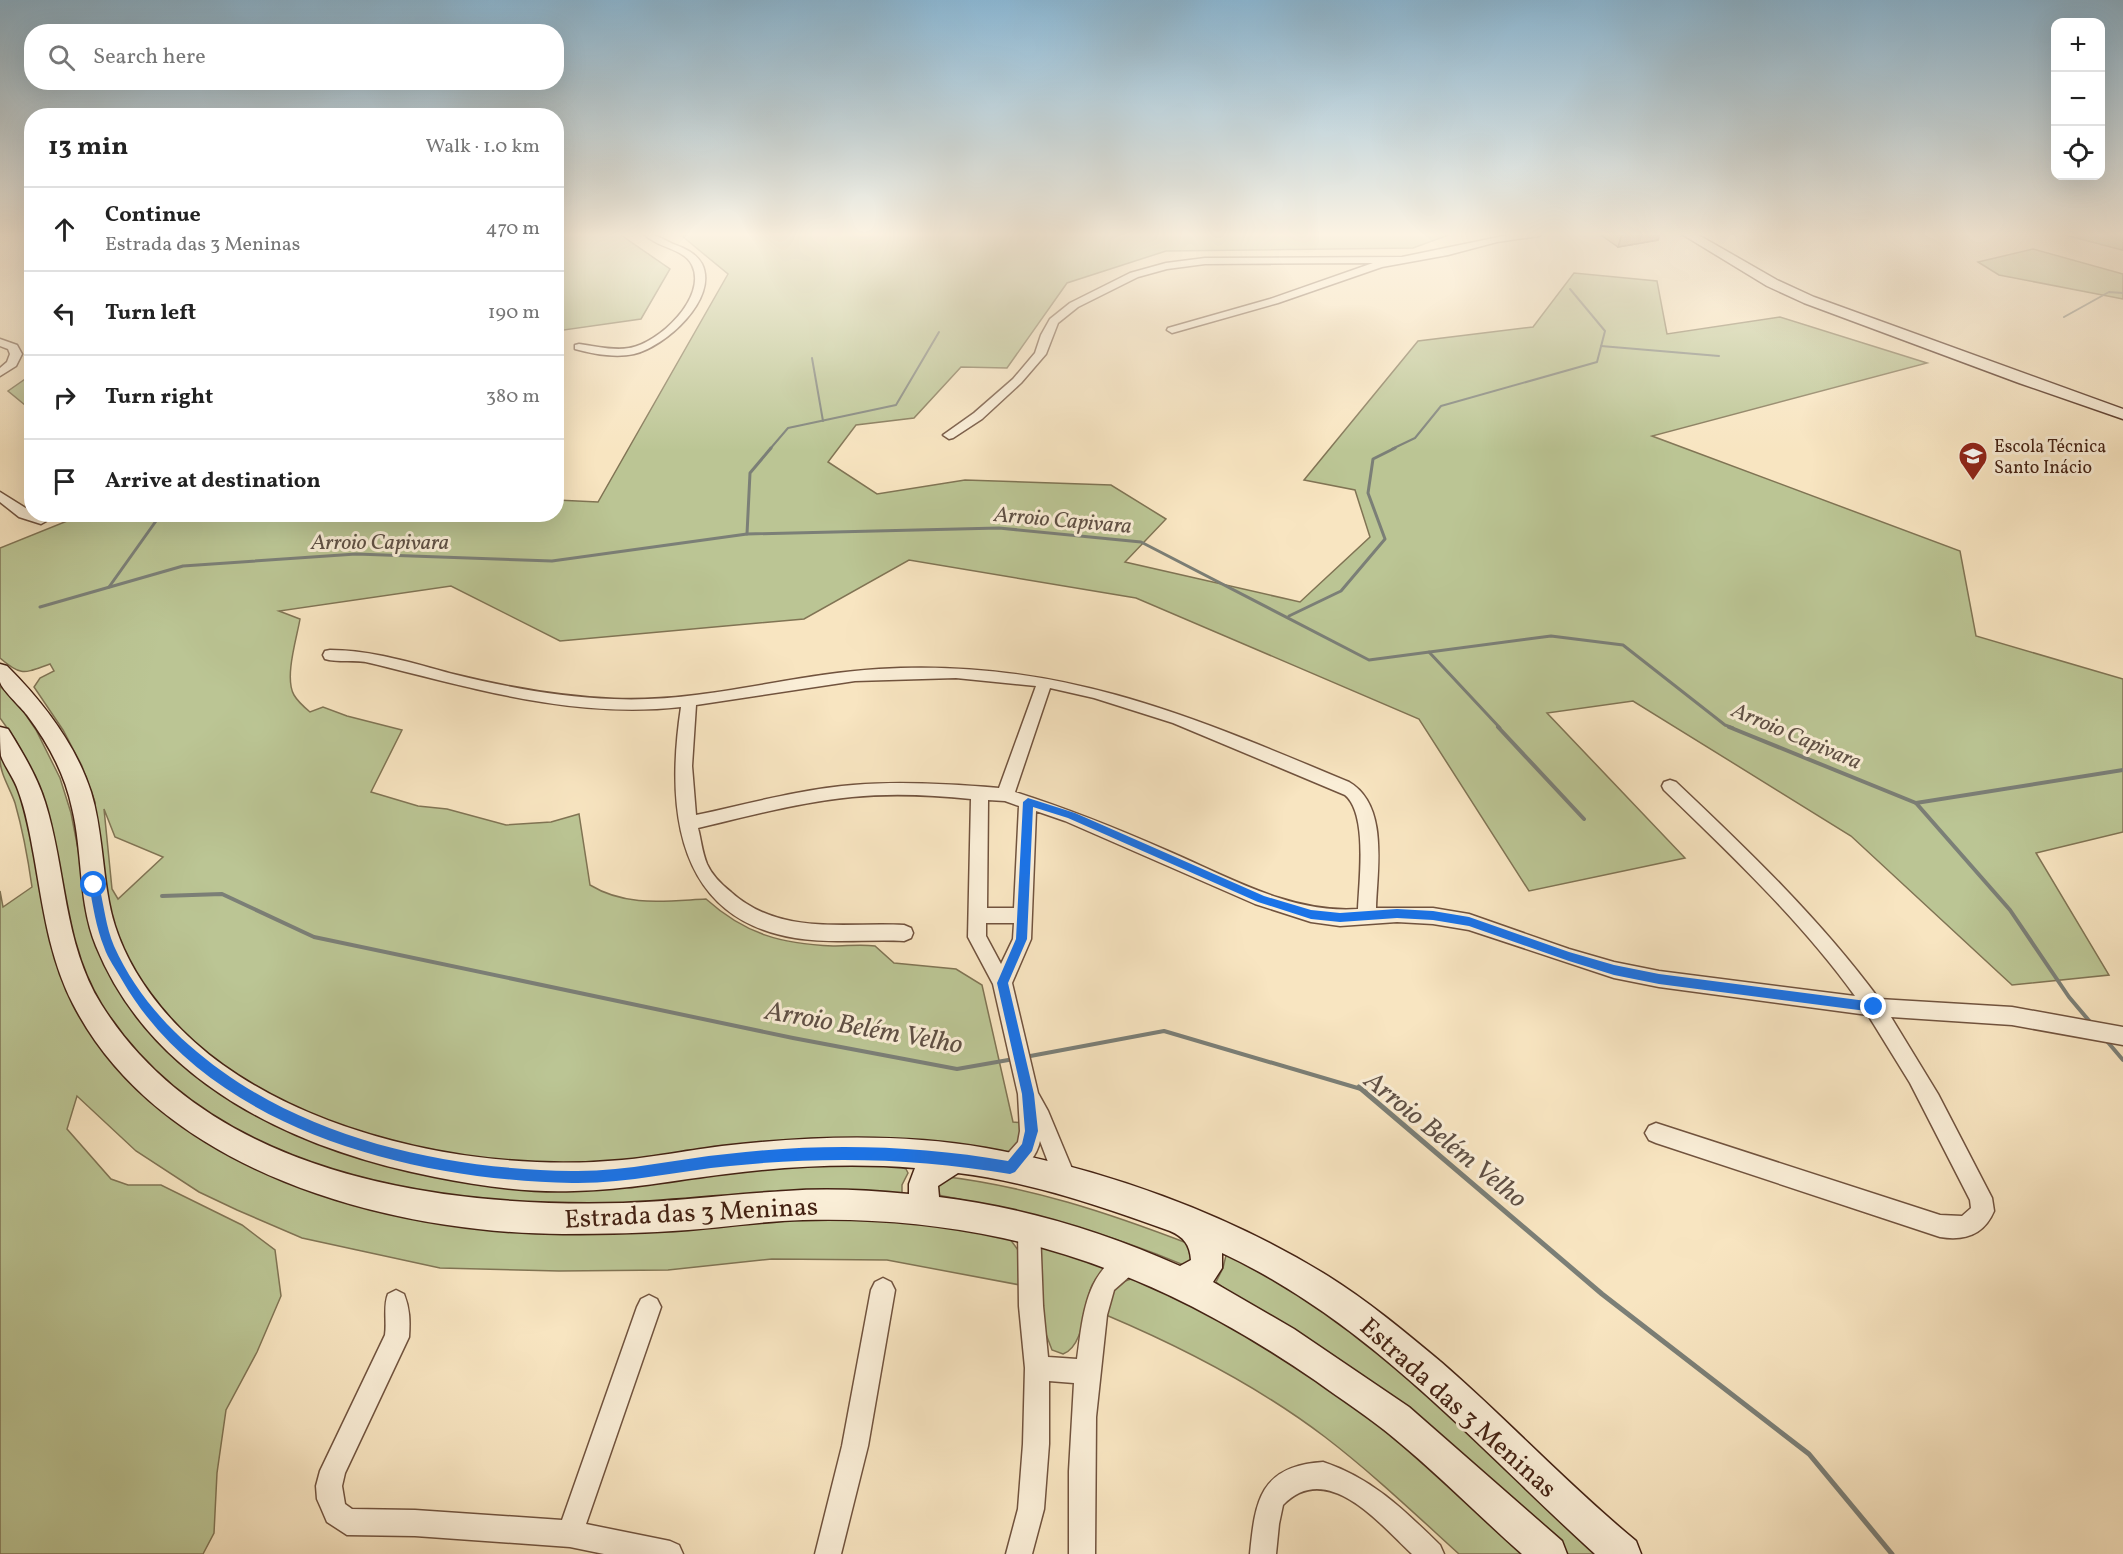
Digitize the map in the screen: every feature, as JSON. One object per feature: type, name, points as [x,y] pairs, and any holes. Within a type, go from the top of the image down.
[{"type":"main road","points":[[1824,306],[2021,379],[2123,414]]},
{"type":"main road","name":"Estrada das 3 Meninas","points":[[0,671],[27,699],[55,740],[70,768],[84,806],[94,885],[103,929],[110,949],[143,1006],[171,1036],[212,1073],[278,1113],[338,1137],[393,1155],[451,1166],[573,1177],[619,1175],[728,1160],[806,1154],[866,1153],[957,1158],[1010,1167],[1152,1209],[1282,1268],[1316,1287],[1375,1329],[1431,1375],[1623,1554]]},
{"type":"main road","name":"Estrada das 3 Meninas","points":[[0,735],[20,769],[35,805],[62,944],[85,1003],[125,1058],[150,1084],[206,1126],[239,1145],[269,1160],[339,1187],[383,1200],[472,1214],[564,1219],[681,1215],[802,1205],[928,1212],[1029,1229],[1130,1261],[1180,1282],[1287,1342],[1402,1422],[1549,1554]]},
{"type":"main road","points":[[928,1212],[923,1196],[925,1177],[929,1172],[957,1158]]},
{"type":"main road","points":[[1180,1282],[1194,1278],[1206,1268],[1208,1258],[1205,1246],[1194,1227]]},
{"type":"street","points":[[579,347],[618,352],[643,349],[690,310],[692,306]]},
{"type":"street","points":[[949,435],[978,416],[1017,381],[1040,354],[1046,335],[1054,321],[1072,306]]},
{"type":"street","points":[[1172,330],[1258,306]]},
{"type":"street","points":[[0,342],[13,347],[16,354],[12,363],[0,373]]},
{"type":"street","points":[[0,496],[24,514]]},
{"type":"street","points":[[330,655],[359,655],[553,700],[618,705],[689,702],[803,682],[872,674],[951,673],[1044,682],[1101,694],[1149,708],[1332,781],[1355,793],[1361,801],[1366,827],[1367,916]]},
{"type":"street","points":[[1005,795],[1044,682]]},
{"type":"street","points":[[689,702],[682,760],[683,794],[697,858],[714,888],[731,903],[749,914],[769,924],[793,930],[821,933],[879,931],[904,933]]},
{"type":"street","points":[[1656,1133],[1940,1226],[1958,1229],[1970,1226],[1983,1211],[1981,1198],[1942,1120],[1874,1007],[1823,943],[1770,883],[1670,786]]},
{"type":"street","points":[[689,823],[800,799],[852,791],[918,788],[1005,795],[1071,816],[1261,899],[1311,914],[1340,918],[1397,914],[1433,916],[1469,922],[1614,970],[1659,979],[1874,1007],[2012,1016],[2123,1036]]},
{"type":"street","points":[[980,792],[977,937],[1002,983],[1028,1094],[1031,1131],[1028,1147],[1010,1167]]},
{"type":"street","points":[[1002,983],[1022,939],[1028,802]]},
{"type":"street","points":[[977,916],[1023,915]]},
{"type":"street","points":[[1028,1094],[1041,1118],[1067,1183]]},
{"type":"street","points":[[1018,1554],[1031,1509],[1036,1444],[1037,1368],[1031,1306],[1029,1229]]},
{"type":"street","points":[[1082,1554],[1082,1431],[1087,1372],[1100,1295],[1106,1282],[1119,1268],[1130,1261]]},
{"type":"street","points":[[828,1554],[855,1446],[883,1290]]},
{"type":"street","points":[[396,1302],[399,1319],[397,1337],[333,1471],[330,1493],[336,1513],[347,1522],[414,1523],[570,1534],[670,1554]]},
{"type":"street","points":[[570,1534],[649,1307]]},
{"type":"street","points":[[1037,1368],[1087,1372]]},
{"type":"street","points":[[1263,1554],[1266,1519],[1274,1496],[1292,1479],[1315,1472],[1362,1491],[1431,1554]]},
{"type":"green space","points":[[564,306],[649,306],[641,319],[564,330]]},
{"type":"green space","points":[[710,306],[1051,306],[1007,368],[961,367],[914,418],[856,425],[828,462],[877,494],[965,480],[1111,485],[1166,519],[1125,562],[1300,602],[1370,537],[1355,490],[1304,480],[1418,341],[1533,327],[1549,306],[1662,306],[1667,334],[1780,317],[1927,363],[1652,436],[1960,551],[1976,636],[2123,679],[2123,832],[2036,853],[2109,975],[2012,985],[1851,836],[1633,701],[1547,713],[1685,858],[1529,891],[1419,719],[1136,598],[909,560],[804,619],[560,641],[451,586],[279,611],[300,619],[290,678],[291,688],[301,704],[310,712],[323,707],[347,716],[402,730],[371,792],[418,806],[447,809],[506,825],[551,822],[579,814],[590,885],[604,892],[632,900],[646,901],[706,899],[735,921],[765,935],[814,945],[875,946],[894,963],[956,969],[982,985],[1013,1122],[1025,1123],[1017,1152],[597,1167],[461,1159],[337,1127],[245,1083],[187,1039],[140,983],[112,924],[94,826],[95,802],[82,766],[63,730],[34,687],[40,678],[54,671],[50,664],[29,671],[19,671],[0,658],[0,548],[65,522],[564,522],[564,500],[598,502]],"holes":[[[104,809],[115,837],[163,857],[118,899],[112,889]]]},
{"type":"green space","points":[[24,380],[24,404],[8,391]]},
{"type":"green space","points":[[0,686],[24,712],[36,730],[60,778],[71,813],[91,916],[154,1034],[412,1168],[804,1162],[901,1167],[908,1173],[902,1185],[902,1196],[590,1209],[436,1198],[307,1164],[217,1121],[153,1073],[112,1026],[79,966],[44,800],[29,764],[0,718]]},
{"type":"green space","points":[[0,759],[3,759],[21,785],[59,972],[68,993],[92,1033],[124,1074],[161,1108],[324,1192],[747,1218],[892,1217],[1010,1239],[1021,1254],[1020,1285],[887,1260],[772,1259],[668,1270],[559,1271],[440,1268],[302,1238],[199,1192],[136,1151],[77,1096],[67,1129],[111,1179],[128,1185],[161,1185],[242,1225],[275,1250],[281,1296],[257,1352],[226,1410],[217,1473],[214,1533],[203,1554],[0,1554],[0,891],[3,907],[32,887],[18,814],[3,776]]},
{"type":"green space","points":[[940,1176],[1005,1186],[1068,1202],[1192,1245],[1197,1254],[1186,1266],[1124,1242],[1064,1223],[938,1195],[932,1184]]},
{"type":"green space","points":[[1039,1243],[1107,1266],[1092,1285],[1076,1342],[1063,1354],[1052,1350],[1041,1321]]},
{"type":"green space","points":[[1227,1251],[1260,1267],[1385,1350],[1605,1554],[1562,1554],[1216,1282],[1223,1268]]},
{"type":"green space","points":[[1131,1279],[1140,1279],[1223,1317],[1334,1387],[1531,1554],[1459,1554],[1360,1465],[1300,1418],[1220,1369],[1106,1315],[1112,1292],[1120,1284]]},
{"type":"waterway","points":[[1584,306],[1605,331],[1601,346]]},
{"type":"waterway","points":[[2064,317],[2085,306]]},
{"type":"waterway","points":[[823,421],[896,405],[939,332]]},
{"type":"waterway","points":[[1392,449],[1415,438],[1441,406],[1597,362],[1601,346]]},
{"type":"waterway","points":[[1601,346],[1719,356]]},
{"type":"waterway","points":[[812,358],[823,421]]},
{"type":"waterway","points":[[770,449],[788,428],[823,421]]},
{"type":"waterway","points":[[747,534],[750,473],[771,448]]},
{"type":"waterway","points":[[1289,616],[1341,591],[1385,539],[1368,493],[1373,459],[1395,448]]},
{"type":"waterway","points":[[109,587],[155,522]]},
{"type":"waterway","name":"Arroio Capivara","points":[[747,534],[999,528],[1141,542],[1369,660],[1429,652]]},
{"type":"waterway","name":"Arroio Capivara","points":[[40,607],[183,566],[356,554],[552,561],[747,534]]},
{"type":"waterway","name":"Arroio Capivara","points":[[1429,652],[1551,636],[1623,645],[1725,725],[1733,728]]},
{"type":"waterway","points":[[1429,652],[1500,728]]},
{"type":"waterway","points":[[1498,727],[1584,819]]},
{"type":"waterway","name":"Arroio Capivara","points":[[1729,727],[1916,803]]},
{"type":"waterway","name":"Arroio Capivara","points":[[1916,803],[2123,770]]},
{"type":"waterway","points":[[1916,803],[2010,910],[2069,997],[2091,1023]]},
{"type":"waterway","name":"Arroio Belém Velho","points":[[162,896],[222,894],[314,937],[793,1038],[957,1069],[1014,1059]]},
{"type":"waterway","name":"Arroio Belém Velho","points":[[1025,1057],[1164,1031],[1361,1089]]},
{"type":"waterway","points":[[2106,1040],[2123,1060]]},
{"type":"waterway","name":"Arroio Belém Velho","points":[[1359,1087],[1602,1294],[1809,1454],[1892,1554]]},
{"type":"place","name":"Escola Técnica Santo Inácio","points":[[1973,482]]},
{"type":"route","points":[[94,885],[103,929],[110,949],[143,1006],[171,1036],[212,1073],[278,1113],[338,1137],[393,1155],[451,1166],[534,1175],[573,1177],[619,1175],[728,1160],[806,1154],[866,1153],[957,1158],[1010,1167],[1028,1147],[1031,1131],[1028,1094],[1002,983],[1022,939],[1028,802],[1071,816],[1261,899],[1311,914],[1340,918],[1397,914],[1433,916],[1469,922],[1506,933],[1569,957],[1614,970],[1659,979],[1874,1007]]}]
